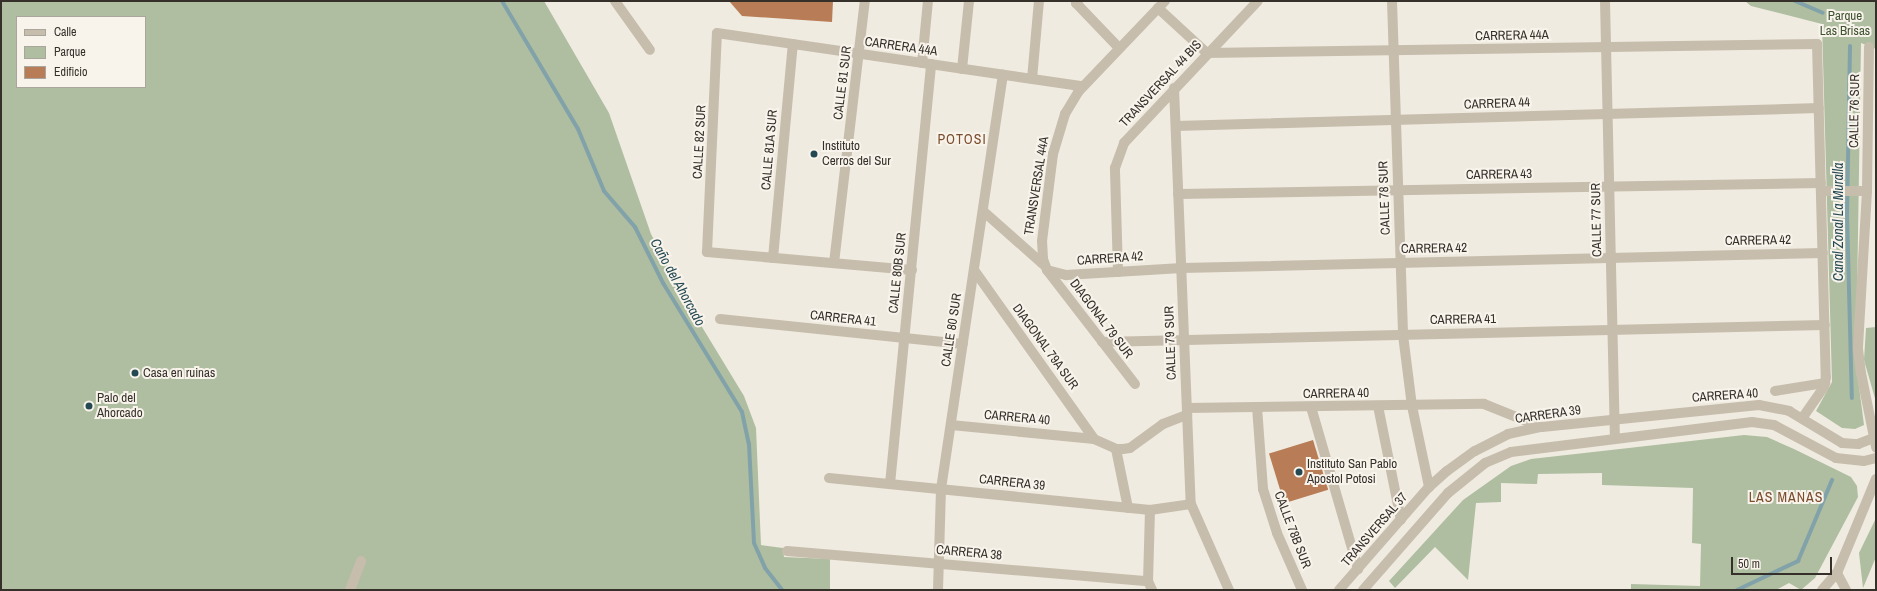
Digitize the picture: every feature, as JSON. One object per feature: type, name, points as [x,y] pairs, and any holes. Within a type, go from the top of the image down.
[{"type":"street","points":[[615,1],[650,50]]},
{"type":"street","name":"CALLE 81 SUR","points":[[834,263],[860,54],[865,1]]},
{"type":"street","name":"CALLE 80B SUR","points":[[890,484],[912,270],[926,64],[928,1]]},
{"type":"street","points":[[962,69],[969,1]]},
{"type":"street","points":[[1032,79],[1039,1]]},
{"type":"street","name":"TRANSVERSAL 44 BIS","points":[[1118,272],[1115,168],[1124,143],[1174,88],[1258,1]]},
{"type":"street","name":"CALLE 78 SUR","points":[[1392,1],[1392,51],[1398,190],[1399,263],[1403,335],[1412,406],[1429,487]]},
{"type":"street","name":"CALLE 77 SUR","points":[[1605,1],[1615,438]]},
{"type":"street","points":[[1077,2],[1119,48]]},
{"type":"street","points":[[1161,5],[1207,54]]},
{"type":"street","name":"TRANSVERSAL 44A","points":[[1046,268],[1042,240],[1053,154],[1065,114],[1082,86],[1161,5]]},
{"type":"street","name":"CARRERA 44A","points":[[717,33],[1082,86]]},
{"type":"street","name":"CALLE 82 SUR","points":[[717,33],[707,252],[773,258]]},
{"type":"street","name":"CALLE 81A SUR","points":[[773,258],[793,44]]},
{"type":"street","name":"CARRERA 44A","points":[[1207,54],[1817,44],[1819,108]]},
{"type":"street","name":"CALLE 76 SUR","points":[[1868,46],[1872,124],[1866,190],[1871,201],[1859,355],[1875,440]]},
{"type":"street","name":"CALLE 80 SUR","points":[[938,590],[941,489],[1003,75]]},
{"type":"street","name":"CALLE 79 SUR","points":[[1174,88],[1191,504],[1228,590]]},
{"type":"street","points":[[1802,418],[1825,383],[1825,325],[1819,108]]},
{"type":"street","name":"CARRERA 44","points":[[1176,126],[1819,108]]},
{"type":"street","name":"CARRERA 43","points":[[1178,194],[1609,186],[1821,187],[1834,191],[1866,190]]},
{"type":"street","name":"DIAGONAL 79 SUR","points":[[983,211],[1046,268],[1135,384]]},
{"type":"street","name":"CARRERA 42","points":[[1046,268],[1066,275],[1182,268],[1823,253]]},
{"type":"street","points":[[773,258],[912,270]]},
{"type":"street","name":"DIAGONAL 79A SUR","points":[[974,270],[1094,439]]},
{"type":"street","name":"CARRERA 41","points":[[720,319],[963,344]]},
{"type":"street","name":"CARRERA 41","points":[[1102,342],[1825,325]]},
{"type":"street","points":[[1775,390],[1825,383]]},
{"type":"street","name":"CARRERA 40","points":[[951,425],[1094,439],[1116,449],[1130,448],[1163,424],[1187,412],[1257,407],[1484,404],[1542,427]]},
{"type":"street","name":"CARRERA 40","points":[[1615,419],[1759,405],[1789,411],[1842,443],[1858,444],[1875,440]]},
{"type":"street","points":[[1378,406],[1401,520]]},
{"type":"street","name":"CALLE 78B SUR","points":[[1257,407],[1262,489],[1277,533],[1302,590]]},
{"type":"street","points":[[1311,407],[1358,569]]},
{"type":"street","name":"CARRERA 39","points":[[1429,487],[1475,451],[1508,434],[1542,427],[1615,419]]},
{"type":"street","points":[[1363,590],[1448,493],[1485,463],[1510,452],[1752,422],[1774,425],[1836,458],[1864,461],[1876,458]]},
{"type":"street","points":[[1116,449],[1128,508]]},
{"type":"street","name":"CARRERA 39","points":[[829,478],[1150,510],[1191,504]]},
{"type":"street","points":[[1822,590],[1838,573],[1876,479]]},
{"type":"street","name":"TRANSVERSAL 37","points":[[1340,590],[1429,487]]},
{"type":"street","points":[[1150,510],[1150,585]]},
{"type":"street","name":"CARRERA 38","points":[[787,551],[938,563],[1150,585]]},
{"type":"street","points":[[350,590],[362,561]]},
{"type":"street","points":[[1838,573],[1846,590]]},
{"type":"green space","points":[[1,1],[544,1],[609,113],[651,234],[685,299],[744,396],[756,428],[761,545],[783,548],[784,557],[830,559],[830,590],[1,590]]},
{"type":"green space","name":"Parque Las Brisas","points":[[1745,1],[1876,1],[1876,49],[1861,43],[1856,363],[1864,425],[1855,429],[1842,428],[1816,411],[1832,382],[1822,24],[1751,6]]},
{"type":"green space","points":[[1876,327],[1876,402],[1864,360],[1866,328]]},
{"type":"green space","points":[[1744,435],[1767,437],[1794,449],[1851,477],[1857,486],[1858,497],[1815,578],[1801,590],[1789,583],[1776,590],[1631,590],[1631,584],[1700,586],[1701,544],[1692,543],[1693,488],[1602,485],[1602,473],[1538,474],[1537,484],[1501,483],[1501,502],[1476,503],[1468,580],[1435,547],[1395,588],[1389,581],[1463,500],[1511,466],[1531,459]]},
{"type":"green space","points":[[1876,518],[1876,557],[1863,588],[1859,553]]},
{"type":"building","points":[[729,1],[833,1],[832,22],[742,16]]},
{"type":"building","name":"Instituto San Pablo Apostol Potosi","points":[[1313,440],[1328,490],[1284,503],[1269,453]]},
{"type":"waterway","name":"Caño del Ahorcado","points":[[502,1],[578,129],[604,191],[635,227],[663,283],[742,412],[749,444],[754,543],[765,568],[782,590]]},
{"type":"waterway","points":[[1795,1],[1823,13]]},
{"type":"waterway","name":"Canal Zonal La Muralla","points":[[1850,46],[1847,213],[1852,398]]},
{"type":"waterway","name":"Canal Zonal La Muralla","points":[[1737,590],[1798,561],[1832,480]]},
{"type":"place","name":"Instituto Cerros del Sur","points":[[814,154]]},
{"type":"place","name":"Casa en ruinas","points":[[135,373]]},
{"type":"place","name":"Palo del Ahorcado","points":[[89,406]]},
{"type":"place","name":"Instituto San Pablo Apostol Potosi","points":[[1299,472]]},
{"type":"district","name":"POTOSI","points":[[962,139]]},
{"type":"district","name":"LAS MANAS","points":[[1786,497]]}]
